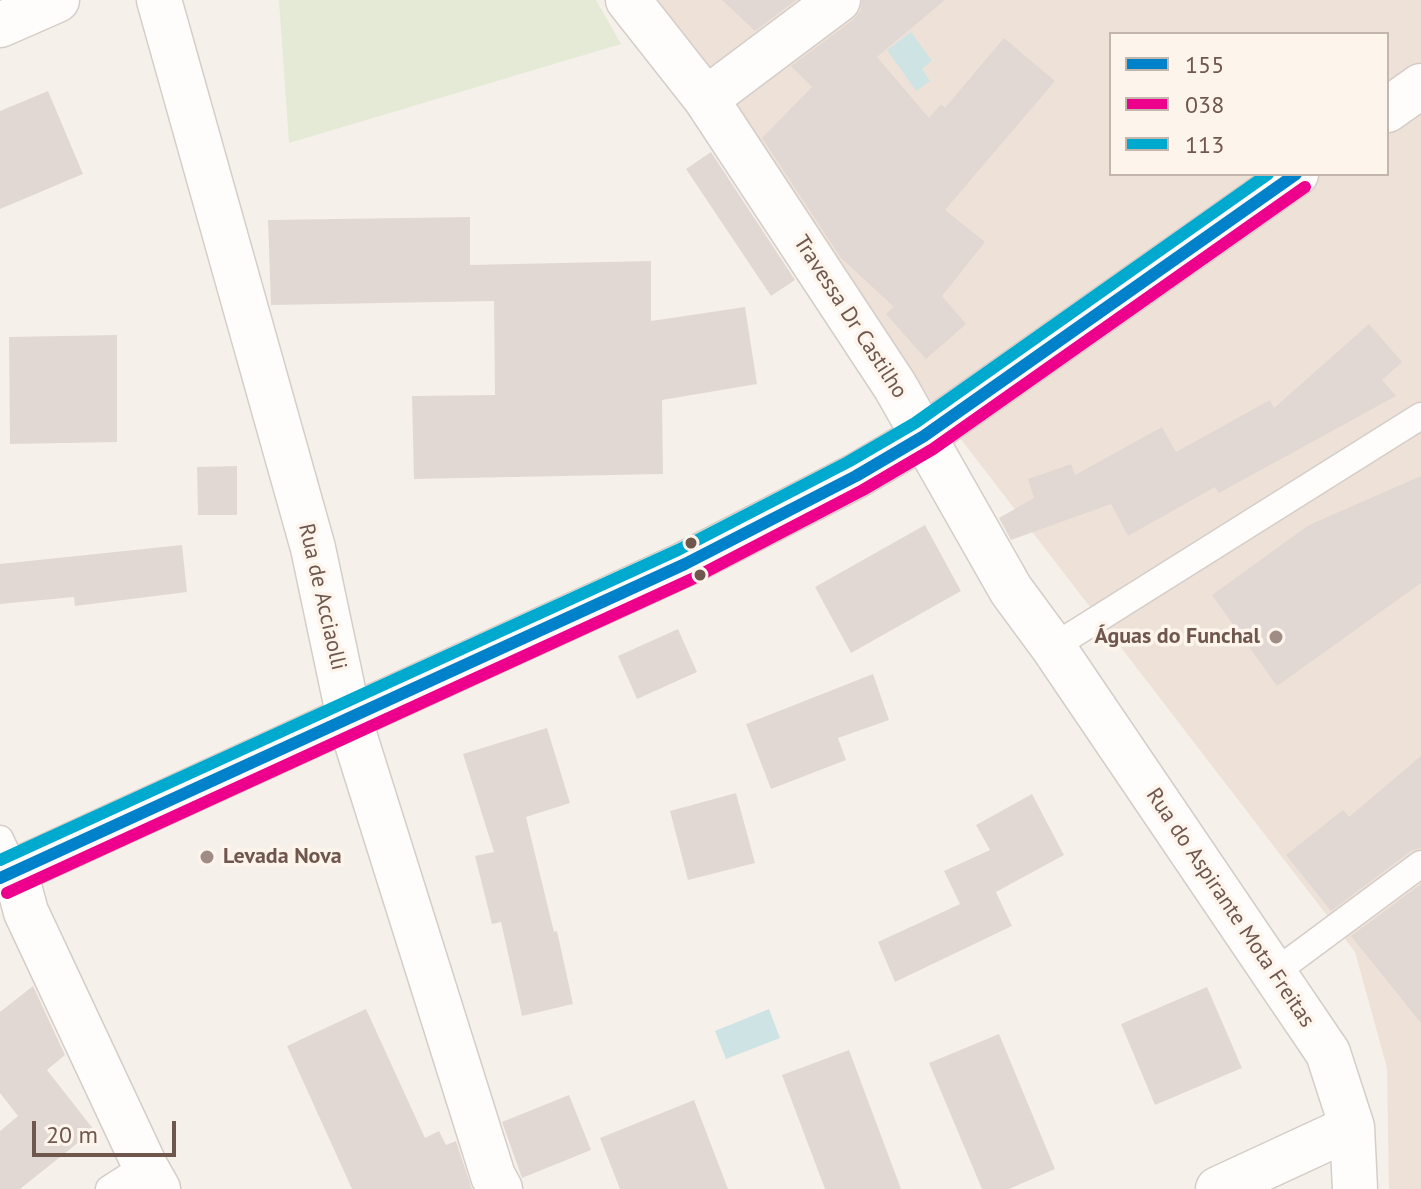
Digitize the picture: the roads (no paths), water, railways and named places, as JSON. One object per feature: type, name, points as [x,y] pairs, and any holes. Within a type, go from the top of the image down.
[{"type":"street","points":[[0,25],[57,0]]},
{"type":"street","name":"Rua de Acciaolli","points":[[159,0],[313,548],[349,718],[493,1176],[500,1189]]},
{"type":"street","name":"Travessa Dr Castilho","points":[[628,0],[706,99],[895,386],[1011,590],[1053,647]]},
{"type":"street","points":[[706,99],[838,0]]},
{"type":"street","points":[[1389,109],[1421,86]]},
{"type":"street","points":[[137,1181],[5,863],[349,718],[685,564],[856,476],[924,436],[1293,176]]},
{"type":"street","name":"Rua do Aspirante Mota Freitas","points":[[1053,647],[1328,1053],[1352,1127],[1355,1189]]},
{"type":"street","points":[[1218,1189],[1352,1127]]},
{"type":"lane","points":[[1053,647],[1421,416]]},
{"type":"lane","points":[[1274,973],[1421,864]]},
{"type":"place","name":"Águas do Funchal","points":[[1276,637]]},
{"type":"place","name":"Levada Nova","points":[[207,857]]}]
